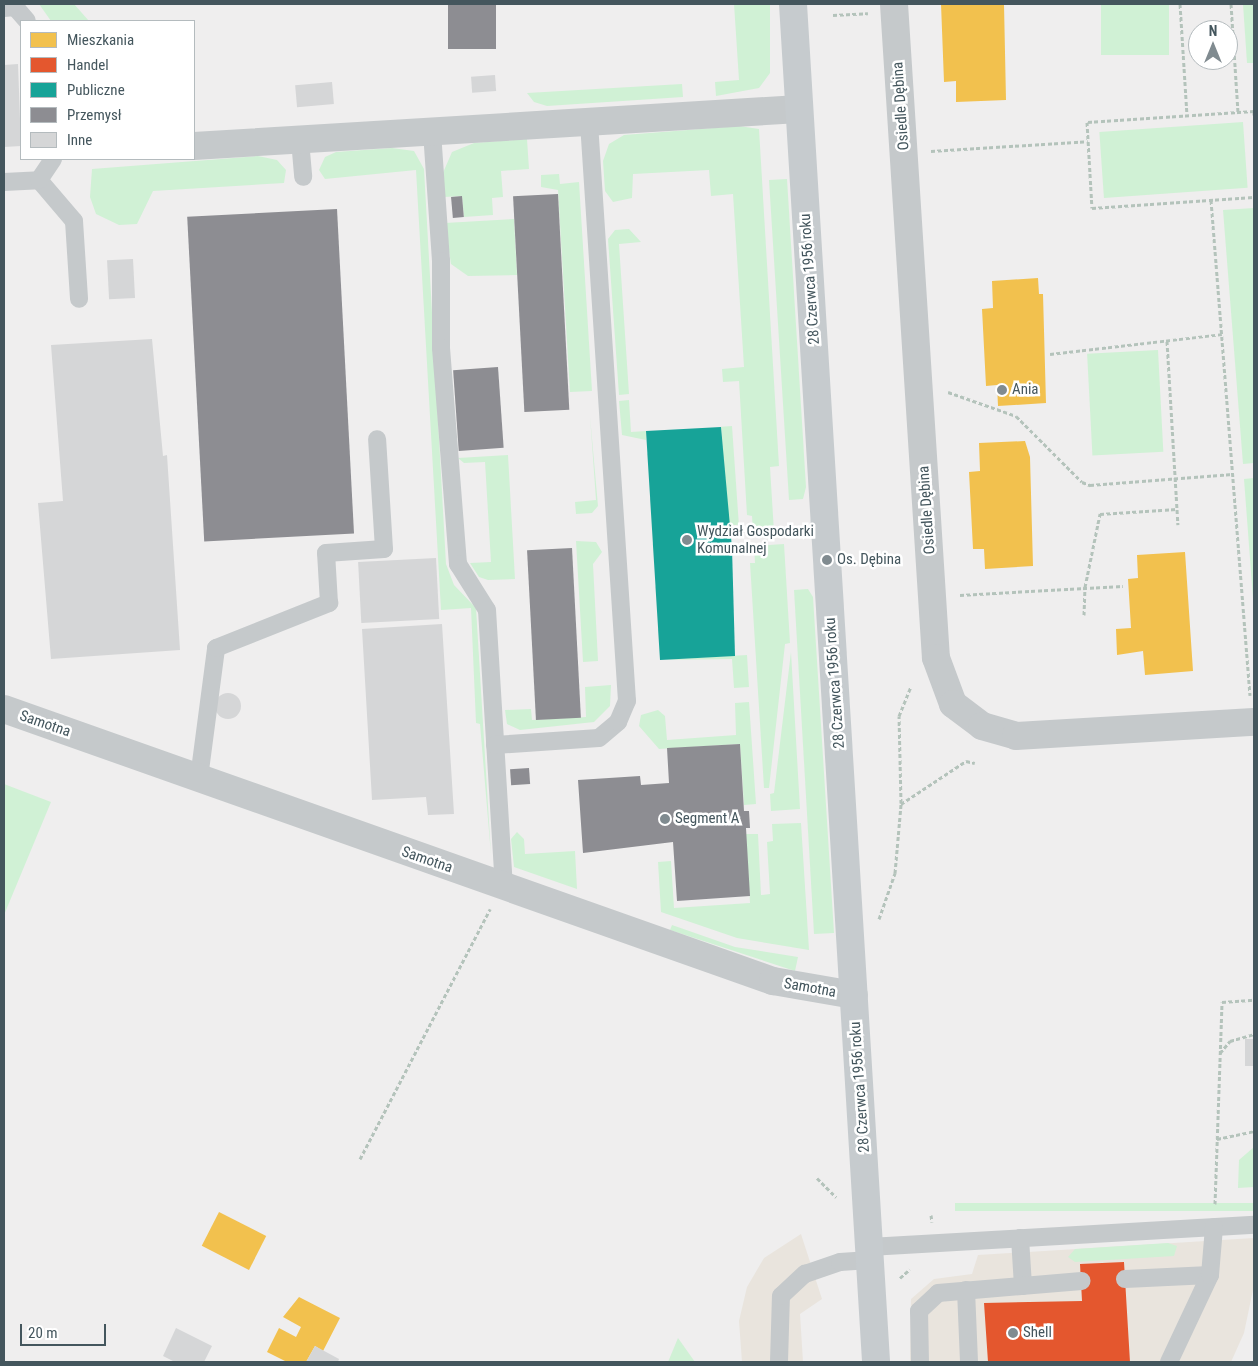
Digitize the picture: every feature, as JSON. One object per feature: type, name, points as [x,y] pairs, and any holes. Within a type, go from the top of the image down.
[{"type":"street","name":"28 Czerwca 1956 roku","points":[[793,4],[876,1362]]},
{"type":"street","name":"Osiedle Dębina","points":[[894,4],[936,658],[953,704],[982,726],[1016,736],[1252,722]]},
{"type":"street","points":[[195,146],[799,109]]},
{"type":"street","name":"Samotna","points":[[4,709],[773,981],[854,995]]},
{"type":"lane","points":[[4,8],[15,7],[26,20]]},
{"type":"lane","points":[[495,745],[599,738],[618,722],[626,701],[589,123]]},
{"type":"lane","points":[[432,132],[441,261],[441,348],[458,564],[488,610],[504,887]]},
{"type":"lane","points":[[300,140],[302,177]]},
{"type":"lane","points":[[39,180],[52,160]]},
{"type":"lane","points":[[4,182],[39,180]]},
{"type":"lane","points":[[39,180],[74,221],[79,299]]},
{"type":"lane","points":[[199,778],[216,648],[329,603],[326,553],[384,549],[377,439]]},
{"type":"lane","points":[[779,1362],[781,1296],[805,1274],[840,1262],[870,1254],[1020,1238],[1254,1225]]},
{"type":"lane","points":[[1169,1362],[1210,1275],[1214,1227]]},
{"type":"lane","points":[[1020,1238],[1024,1286]]},
{"type":"lane","points":[[1125,1280],[1210,1275]]},
{"type":"lane","points":[[920,1362],[919,1311],[926,1301],[944,1291],[1081,1281]]},
{"type":"lane","points":[[966,1290],[970,1362]]},
{"type":"path","points":[[1180,4],[1187,115]]},
{"type":"path","points":[[1231,4],[1238,112]]},
{"type":"path","points":[[833,14],[868,13]]},
{"type":"path","points":[[1254,115],[1254,111],[1087,122],[1092,208],[1254,197]]},
{"type":"path","points":[[904,153],[1088,141]]},
{"type":"path","points":[[1211,200],[1252,722]]},
{"type":"path","points":[[1050,354],[1222,334]]},
{"type":"path","points":[[1167,341],[1178,525]]},
{"type":"path","points":[[918,383],[1016,416],[1082,482],[1233,474]]},
{"type":"path","points":[[1084,615],[1085,588],[1100,514],[1177,509]]},
{"type":"path","points":[[932,596],[1124,586]]},
{"type":"path","points":[[877,923],[895,873],[901,804],[899,716],[911,687]]},
{"type":"path","points":[[901,804],[966,761],[975,763]]},
{"type":"path","points":[[360,1159],[504,887]]},
{"type":"path","points":[[1214,1227],[1222,1002],[1254,1000]]},
{"type":"path","points":[[1220,1054],[1230,1041],[1254,1034]]},
{"type":"path","points":[[1217,1139],[1254,1131]]},
{"type":"path","points":[[817,1178],[838,1198]]},
{"type":"shaded area","points":[[801,1234],[822,1299],[800,1314],[803,1362],[742,1362],[739,1321],[747,1287],[764,1258]]},
{"type":"shaded area","points":[[1254,1238],[1254,1285],[1244,1333],[1231,1362],[910,1362],[911,1299],[934,1279],[972,1274],[978,1255]]},
{"type":"green space","points":[[39,4],[74,4],[88,20],[50,20]]},
{"type":"green space","points":[[734,4],[770,4],[770,73],[759,88],[716,96],[715,82],[739,80]]},
{"type":"green space","points":[[1101,4],[1169,4],[1169,55],[1101,55]]},
{"type":"green space","points":[[1243,4],[1254,4],[1254,63],[1247,63]]},
{"type":"green space","points":[[682,84],[683,97],[547,106],[534,102],[527,93]]},
{"type":"green space","points":[[1243,122],[1248,188],[1104,198],[1099,132]]},
{"type":"green space","points":[[739,126],[759,129],[779,466],[770,467],[774,532],[753,533],[752,516],[747,515],[739,381],[723,382],[722,369],[744,367],[733,194],[711,196],[709,170],[633,174],[632,198],[613,202],[605,191],[603,161],[609,144],[624,135]]},
{"type":"green space","points":[[527,139],[529,169],[501,171],[503,197],[492,198],[493,215],[464,217],[462,196],[444,197],[442,175],[452,152],[474,143]]},
{"type":"green space","points":[[392,148],[414,151],[424,169],[446,564],[454,585],[476,608],[491,855],[480,724],[476,723],[471,608],[441,610],[416,170],[325,179],[319,170],[325,157],[336,152]]},
{"type":"green space","points":[[258,156],[277,160],[286,170],[284,183],[153,191],[137,224],[119,225],[96,214],[90,197],[92,169]]},
{"type":"green space","points":[[559,174],[560,184],[579,182],[592,391],[570,392],[558,190],[541,187],[541,175]]},
{"type":"green space","points":[[787,179],[806,487],[803,499],[789,500],[769,180]]},
{"type":"green space","points":[[1254,208],[1254,463],[1243,464],[1223,210]]},
{"type":"green space","points":[[514,219],[517,275],[468,276],[451,264],[445,223]]},
{"type":"green space","points":[[629,229],[641,242],[619,244],[629,394],[619,395],[608,239],[615,230]]},
{"type":"green space","points":[[1158,350],[1163,452],[1092,456],[1087,354]]},
{"type":"green space","points":[[629,400],[631,432],[646,431],[646,440],[622,435],[619,401]]},
{"type":"green space","points":[[590,416],[598,506],[592,513],[576,514],[575,502],[596,500]]},
{"type":"green space","points":[[732,426],[739,525],[728,526],[721,427]]},
{"type":"green space","points":[[508,455],[515,579],[488,580],[479,577],[470,563],[491,562],[485,462],[464,463],[458,458]]},
{"type":"green space","points":[[1254,478],[1254,612],[1244,479]]},
{"type":"green space","points":[[576,541],[596,542],[602,552],[593,564],[598,661],[583,662]]},
{"type":"green space","points":[[784,544],[790,643],[785,644],[769,788],[764,788],[750,563],[755,563],[754,546]]},
{"type":"green space","points":[[808,589],[813,597],[834,933],[814,934],[794,590]]},
{"type":"green space","points":[[791,652],[800,809],[771,811],[770,794],[774,793]]},
{"type":"green space","points":[[747,655],[749,687],[734,688],[732,659],[663,660]]},
{"type":"green space","points":[[611,685],[610,706],[594,722],[520,730],[507,724],[505,710],[531,709],[532,720],[586,717],[585,687]]},
{"type":"green space","points":[[749,702],[756,804],[744,805],[740,744],[659,749],[639,726],[641,715],[658,710],[665,716],[667,740],[736,735],[735,703]]},
{"type":"green space","points":[[4,784],[51,802],[4,915]]},
{"type":"green space","points":[[801,823],[809,950],[737,938],[661,912],[658,862],[671,861],[674,908],[750,903],[746,834],[758,834],[761,895],[770,894],[767,842],[773,841],[772,824]]},
{"type":"green space","points":[[517,832],[524,839],[525,854],[575,851],[577,889],[514,867],[511,839]]},
{"type":"green space","points":[[672,925],[735,947],[798,957],[795,971],[670,930]]},
{"type":"green space","points":[[1254,1147],[1254,1187],[1238,1188],[1239,1160]]},
{"type":"green space","points":[[955,1203],[1254,1203],[1254,1211],[955,1211]]},
{"type":"green space","points":[[1168,1243],[1177,1246],[1174,1256],[1075,1262],[1068,1257],[1075,1249]]},
{"type":"green space","points":[[678,1338],[695,1362],[668,1362]]},
{"type":"building: Mieszkania","points":[[941,4],[1004,4],[1006,100],[956,102],[956,81],[944,82]]},
{"type":"building: Mieszkania","points":[[1038,278],[1039,294],[1043,294],[1046,403],[998,406],[997,385],[986,386],[982,309],[993,308],[992,281]]},
{"type":"building: Mieszkania","points":[[1025,441],[1030,457],[1033,566],[985,569],[984,549],[973,549],[969,472],[980,471],[979,443]]},
{"type":"building: Mieszkania","points":[[1185,552],[1193,671],[1145,675],[1143,651],[1117,655],[1116,629],[1131,628],[1128,579],[1138,578],[1137,555]]},
{"type":"building: Mieszkania","points":[[219,1212],[266,1236],[249,1270],[202,1246]]},
{"type":"building: Mieszkania","points":[[299,1297],[340,1318],[323,1351],[315,1346],[306,1362],[287,1362],[267,1352],[279,1328],[296,1337],[301,1327],[283,1317]]},
{"type":"building: Handel","points":[[1124,1262],[1130,1362],[988,1362],[984,1303],[1082,1301],[1080,1264]]},
{"type":"building: Publiczne","points":[[721,427],[732,548],[735,656],[660,660],[646,431]]},
{"type":"building: Przemysł","points":[[448,4],[496,4],[496,49],[448,49]]},
{"type":"building: Przemysł","points":[[558,194],[569,410],[524,412],[513,196]]},
{"type":"building: Przemysł","points":[[462,196],[464,217],[453,218],[451,197]]},
{"type":"building: Przemysł","points":[[337,209],[354,534],[204,541],[187,217]]},
{"type":"building: Przemysł","points":[[498,367],[504,448],[459,451],[453,370]]},
{"type":"building: Przemysł","points":[[572,548],[581,718],[536,720],[527,550]]},
{"type":"building: Przemysł","name":"Segment A","points":[[740,744],[744,811],[749,811],[750,828],[746,828],[750,896],[677,901],[673,842],[583,853],[578,780],[640,776],[641,785],[669,783],[667,748]]},
{"type":"building: Przemysł","points":[[529,768],[530,784],[511,785],[510,769]]},
{"type":"building: Inne","points":[[18,64],[20,146],[4,147],[4,65]]},
{"type":"building: Inne","points":[[495,75],[496,91],[472,93],[471,77]]},
{"type":"building: Inne","points":[[332,82],[334,104],[297,107],[295,85]]},
{"type":"building: Inne","points":[[133,259],[135,298],[109,299],[107,260]]},
{"type":"building: Inne","points":[[152,339],[163,456],[167,455],[180,650],[51,659],[38,503],[63,501],[51,345]]},
{"type":"building: Inne","points":[[436,558],[439,619],[361,623],[358,562]]},
{"type":"building: Inne","points":[[442,624],[454,814],[428,815],[426,797],[372,800],[362,629]]},
{"type":"building: Inne","points":[[228,693],[237,697],[241,706],[237,715],[228,719],[219,715],[215,706],[219,697]]},
{"type":"building: Inne","points":[[1245,1039],[1254,1039],[1254,1066],[1245,1066]]},
{"type":"building: Inne","points":[[176,1328],[212,1346],[204,1362],[175,1362],[163,1356]]},
{"type":"building: Inne","points":[[315,1346],[339,1359],[338,1362],[306,1362]]},
{"type":"place","name":"Ania","points":[[1002,390]]},
{"type":"place","name":"Wydział Gospodarki Komunalnej","points":[[687,540]]},
{"type":"place","name":"Os. Dębina","points":[[827,560]]},
{"type":"place","name":"Segment A","points":[[665,819]]},
{"type":"place","name":"Shell","points":[[1013,1333]]}]
